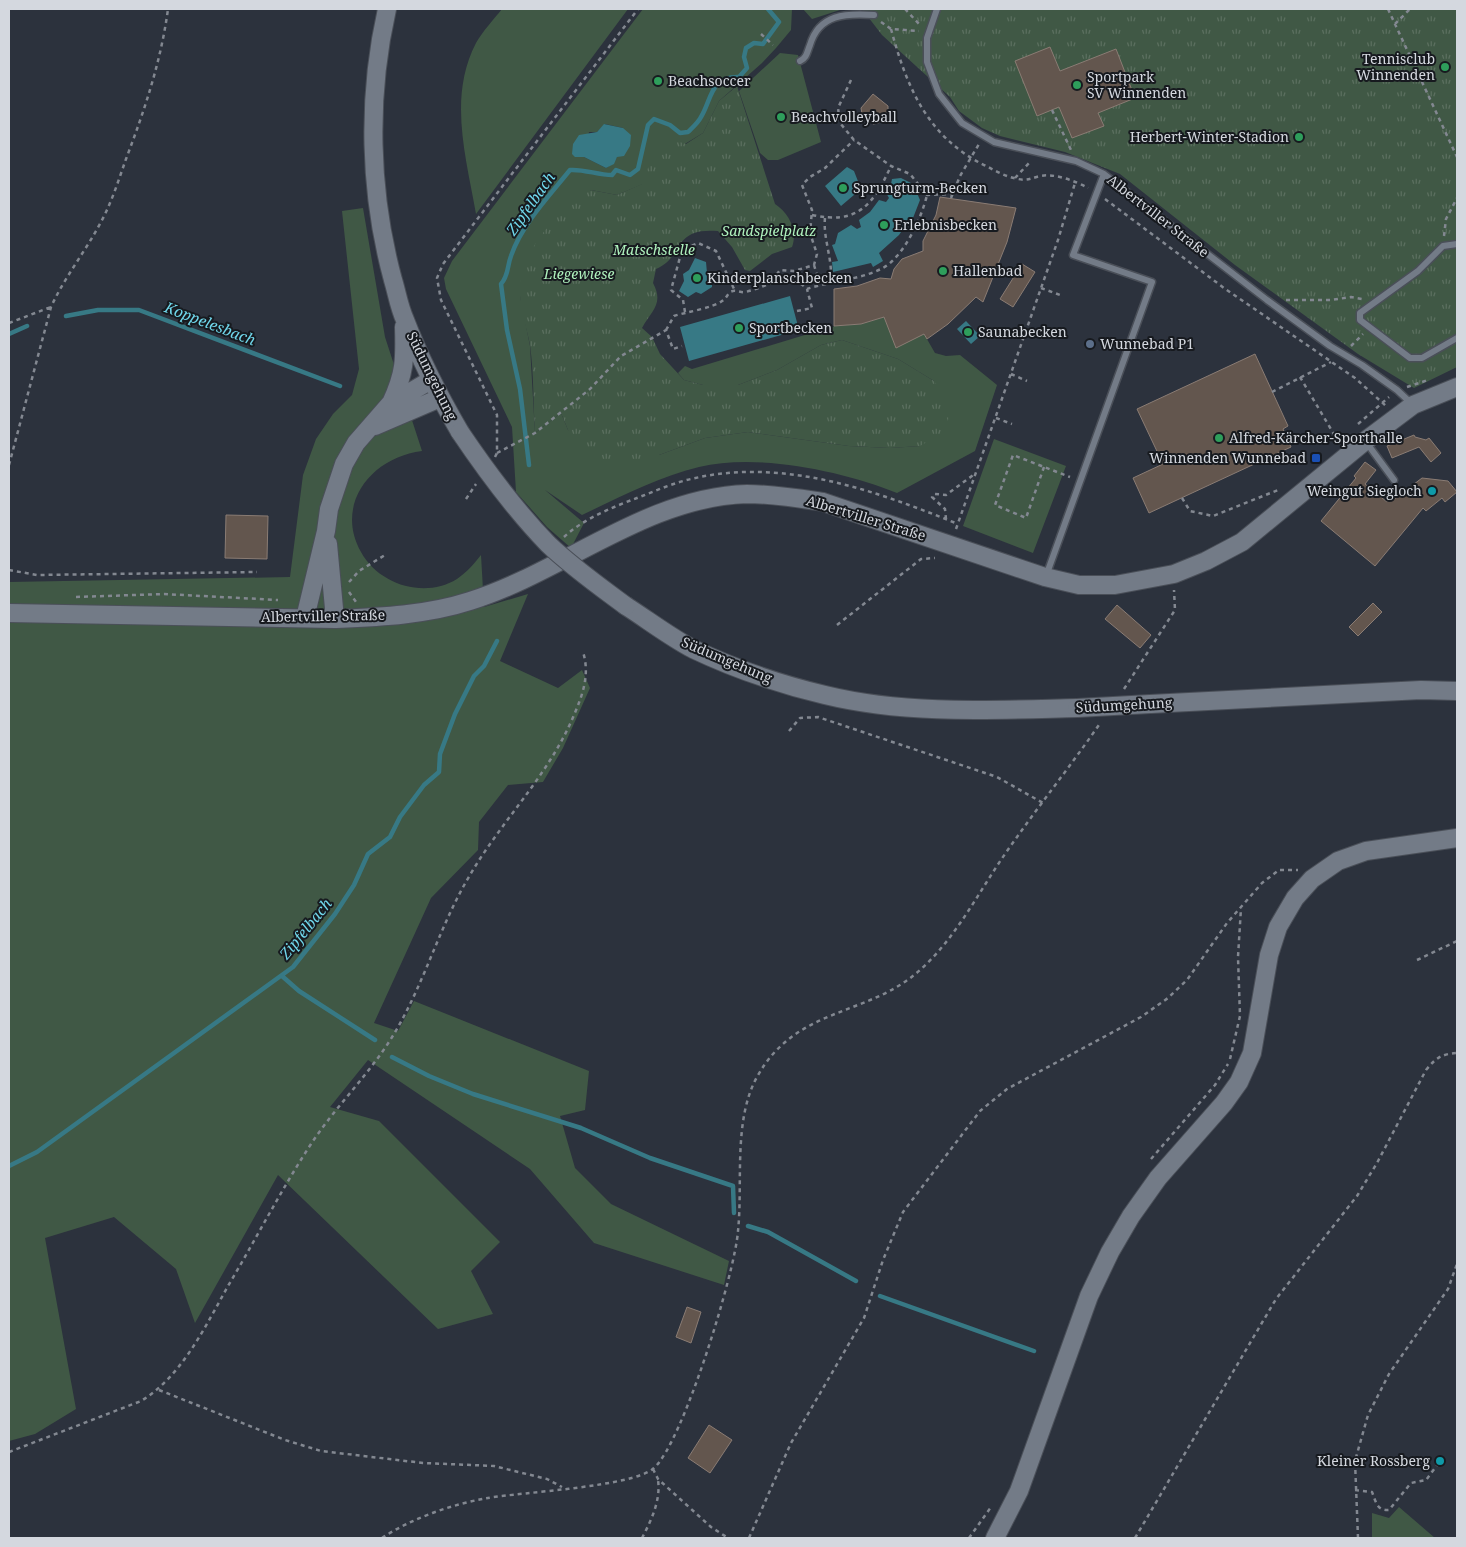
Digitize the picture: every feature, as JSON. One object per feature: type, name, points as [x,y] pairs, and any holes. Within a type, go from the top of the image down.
[{"type":"street","name":"Südumgehung","points":[[387,9],[380,36],[375,90],[374,156],[378,210],[388,263],[404,319],[440,398],[460,432],[496,483],[549,544],[583,574],[626,606],[691,648],[756,676],[826,696],[903,706],[962,710],[1077,708],[1308,694],[1421,690],[1457,691]]},
{"type":"street","points":[[305,618],[326,531],[329,510],[342,470],[356,443],[390,404],[402,379],[404,319]]},
{"type":"street","points":[[390,404],[432,380]]},
{"type":"street","name":"Albertviller Straße","points":[[9,613],[335,619],[379,617],[445,608],[470,601],[519,582],[621,531],[671,510],[711,499],[746,494],[786,495],[822,502],[1045,577],[1079,585],[1115,585],[1174,574],[1206,561],[1242,542],[1365,441],[1413,405],[1457,387]]},
{"type":"street","points":[[367,430],[440,398]]},
{"type":"street","points":[[326,531],[335,619]]},
{"type":"street","points":[[995,1538],[1019,1491],[1089,1296],[1110,1252],[1158,1178],[1224,1103],[1239,1082],[1252,1053],[1269,955],[1278,927],[1295,898],[1312,879],[1338,861],[1366,851],[1457,838]]},
{"type":"lane","name":"Albertviller Straße","points":[[937,9],[929,32],[926,48],[927,62],[939,94],[962,123],[983,137],[1008,146],[1076,160],[1104,174],[1267,300],[1398,390],[1413,405]]},
{"type":"lane","points":[[800,61],[806,56],[815,32],[831,18],[853,14],[874,15]]},
{"type":"lane","points":[[1045,577],[1152,282],[1073,255],[1104,174]]},
{"type":"lane","points":[[1457,244],[1443,246],[1418,271],[1360,314],[1360,320],[1410,358],[1422,358],[1457,338]]},
{"type":"lane","points":[[1365,441],[1394,480]]},
{"type":"path","points":[[9,465],[51,308],[62,283],[91,241],[107,210],[144,113],[163,48],[168,9]]},
{"type":"path","points":[[497,453],[496,415],[441,300],[437,278],[443,264],[638,9]]},
{"type":"path","points":[[905,9],[929,32]]},
{"type":"path","points":[[1388,9],[1457,157]]},
{"type":"path","points":[[1395,24],[1410,9]]},
{"type":"path","points":[[874,15],[891,29],[929,32]]},
{"type":"path","points":[[761,34],[773,45]]},
{"type":"path","points":[[851,80],[838,108],[840,123],[854,140],[891,166],[910,174],[928,196]]},
{"type":"path","points":[[1052,110],[1076,160]]},
{"type":"path","points":[[928,196],[952,196],[983,137]]},
{"type":"path","points":[[820,284],[814,266],[817,254],[810,233],[812,215],[802,185],[810,177],[825,168],[854,140]]},
{"type":"path","points":[[1014,178],[1030,161],[1035,151]]},
{"type":"path","points":[[812,215],[837,218],[861,211],[872,201],[891,166]]},
{"type":"path","points":[[1042,176],[1075,182],[1097,194],[1224,288],[1356,378],[1383,402]]},
{"type":"path","points":[[958,524],[1072,200],[1075,182]]},
{"type":"path","points":[[807,289],[820,284],[866,275],[884,268],[905,245],[916,228],[928,196]]},
{"type":"path","points":[[1443,246],[1446,219],[1457,198]]},
{"type":"path","points":[[825,218],[824,228],[831,256],[831,274]]},
{"type":"path","points":[[685,313],[683,300],[671,290],[681,253],[690,245],[698,243],[716,251],[735,290]]},
{"type":"path","points":[[772,281],[780,270],[794,271],[814,266]]},
{"type":"path","points":[[492,461],[497,453],[532,435],[590,389],[620,356],[666,330],[674,316],[722,301],[728,293],[735,290],[743,292],[772,281],[795,280],[807,289],[812,308],[797,311]]},
{"type":"path","points":[[1041,288],[1060,295]]},
{"type":"path","points":[[1267,300],[1332,300],[1351,297],[1376,301]]},
{"type":"path","points":[[9,323],[51,308]]},
{"type":"path","points":[[1272,392],[1331,362],[1343,353],[1369,327]]},
{"type":"path","points":[[666,330],[673,349],[682,346]]},
{"type":"path","points":[[1026,331],[1042,338]]},
{"type":"path","points":[[1011,374],[1027,381]]},
{"type":"path","points":[[1300,377],[1338,441]]},
{"type":"path","points":[[996,418],[1012,424]]},
{"type":"path","points":[[1044,467],[1026,518],[995,505],[1013,455],[1081,481]]},
{"type":"path","points":[[946,519],[945,509],[932,496],[946,495],[977,472]]},
{"type":"path","points":[[466,499],[476,484]]},
{"type":"path","points":[[1182,498],[1190,511],[1213,516],[1286,487]]},
{"type":"path","points":[[357,603],[348,591],[348,584],[359,571],[385,555]]},
{"type":"path","points":[[837,625],[921,559],[940,557]]},
{"type":"path","points":[[9,570],[37,575],[257,572]]},
{"type":"path","points":[[1123,690],[1175,610],[1174,574]]},
{"type":"path","points":[[75,597],[164,594],[279,600]]},
{"type":"path","points":[[9,1452],[141,1401],[159,1390],[202,1330],[312,1142],[375,1064],[398,1027],[416,992],[451,908],[470,874],[489,844],[539,779],[570,724],[584,688],[588,666],[583,652]]},
{"type":"path","points":[[789,731],[800,718],[818,718],[997,777],[1043,803]]},
{"type":"path","points":[[382,1538],[392,1531],[448,1508],[485,1498],[564,1487],[602,1484],[640,1475],[653,1469],[664,1455],[684,1412],[730,1277],[739,1228],[742,1127],[746,1104],[756,1078],[770,1058],[791,1036],[815,1021],[896,988],[920,970],[949,939],[1103,720]]},
{"type":"path","points":[[749,1538],[791,1442],[864,1318],[882,1260],[903,1212],[980,1111],[1006,1089],[1141,1017],[1168,998],[1188,980],[1241,907],[1262,883],[1279,870],[1295,869],[1312,879]]},
{"type":"path","points":[[1241,907],[1241,927]]},
{"type":"path","points":[[1417,960],[1457,942]]},
{"type":"path","points":[[1135,1538],[1276,1299],[1362,1188],[1426,1070],[1436,1057],[1457,1053]]},
{"type":"path","points":[[1358,1538],[1355,1461],[1368,1415],[1388,1374],[1448,1290],[1457,1264]]},
{"type":"path","points":[[159,1390],[285,1440],[321,1451],[423,1463],[494,1466],[547,1479],[564,1487]]},
{"type":"path","points":[[1356,1490],[1372,1492],[1378,1507],[1389,1510],[1410,1483],[1426,1480],[1438,1464]]},
{"type":"path","points":[[642,1538],[651,1521],[660,1489],[653,1469]]},
{"type":"path","points":[[658,1479],[711,1527],[728,1538]]},
{"type":"green space","points":[[502,9],[628,9],[476,214],[464,149],[461,106],[463,84],[476,43]]},
{"type":"green space","points":[[643,9],[792,9],[791,30],[762,63],[719,101],[703,133],[650,165],[643,184],[617,195],[591,190],[520,296],[530,346],[535,433],[561,413],[568,430],[659,455],[705,438],[748,432],[849,446],[890,448],[920,446],[934,381],[898,359],[842,340],[821,345],[777,370],[738,385],[703,385],[684,380],[678,373],[685,366],[692,369],[808,334],[824,334],[834,326],[861,324],[884,317],[924,334],[935,353],[946,356],[960,355],[997,385],[975,451],[897,493],[826,471],[800,466],[747,462],[722,463],[684,471],[639,488],[582,515],[545,490],[584,523],[571,548],[547,527],[516,492],[512,427],[446,289],[444,278],[452,261]],"holes":[[[605,124],[623,128],[619,151],[611,165],[606,168],[584,157],[589,132],[597,132]]]},
{"type":"green space","points":[[803,9],[843,9],[812,19]]},
{"type":"green space","points":[[862,9],[1457,9],[1457,367],[1414,388],[1358,354],[1235,265],[1120,174],[1065,152],[1000,136],[982,128],[959,111],[950,97],[882,35]]},
{"type":"green space","name":"Beachvolleyball","points":[[780,53],[798,55],[821,142],[778,160],[768,160],[760,153],[739,91]]},
{"type":"green space","points":[[737,86],[775,204],[784,212],[791,223],[794,235],[792,247],[772,254],[750,271],[745,270],[732,247],[718,231],[703,231],[685,238],[665,264],[656,269],[653,283],[657,302],[642,328],[652,337],[660,354],[684,380],[703,385],[738,385],[777,370],[821,345],[842,340],[898,359],[934,381],[950,402],[947,430],[920,446],[890,448],[849,446],[748,432],[705,438],[632,465],[602,461],[583,447],[568,430],[561,413],[535,433],[530,345],[520,296],[525,264],[532,249],[565,210],[591,190],[617,195],[642,184],[660,136],[686,144],[703,133],[719,101]]},
{"type":"green space","points":[[363,208],[385,337],[422,451],[404,455],[388,463],[374,473],[363,486],[355,501],[352,517],[354,534],[361,552],[379,573],[391,580],[417,588],[431,588],[457,579],[481,555],[484,607],[528,594],[500,661],[558,688],[582,670],[590,688],[563,748],[543,782],[508,785],[479,822],[478,850],[431,898],[374,1023],[398,1031],[414,1001],[589,1071],[585,1110],[560,1116],[575,1168],[611,1204],[729,1261],[724,1285],[594,1243],[530,1169],[368,1060],[330,1107],[379,1121],[500,1242],[471,1271],[493,1314],[438,1329],[278,1175],[195,1323],[176,1269],[114,1217],[45,1238],[76,1409],[35,1434],[9,1441],[9,582],[290,577],[303,475],[316,439],[333,414],[352,395],[359,369],[342,211]]},
{"type":"green space","points":[[994,439],[1066,466],[1033,553],[963,526]]},
{"type":"green space","points":[[1399,1507],[1435,1538],[1372,1538],[1372,1513],[1389,1518]]},
{"type":"water","points":[[604,124],[623,128],[631,135],[630,146],[624,156],[617,157],[614,164],[606,168],[584,157],[575,157],[572,154],[573,144],[579,135],[597,132]]},
{"type":"water","name":"Sprungturm-Becken","points":[[847,167],[854,171],[861,189],[841,206],[825,186]]},
{"type":"water","name":"Erlebnisbecken","points":[[901,178],[913,184],[920,200],[913,218],[910,219],[899,235],[879,253],[883,261],[873,267],[871,263],[833,272],[832,262],[838,261],[832,245],[835,244],[838,233],[851,225],[857,229],[861,227],[859,220],[870,212],[879,200],[886,202],[889,198],[885,191],[887,186],[891,184],[892,179]]},
{"type":"water","name":"Kinderplanschbecken","points":[[695,258],[706,262],[707,273],[712,279],[712,287],[701,294],[696,292],[688,297],[679,291],[684,281],[683,274],[689,270]]},
{"type":"water","name":"Sportbecken","points":[[790,296],[799,330],[689,361],[680,327]]},
{"type":"water","name":"Saunabecken","points":[[966,321],[980,336],[971,344],[957,329]]},
{"type":"building","name":"Sportpark SV Winnenden","points":[[1050,47],[1060,71],[1116,49],[1135,98],[1098,113],[1104,126],[1072,138],[1059,107],[1037,116],[1015,61]]},
{"type":"building","points":[[873,94],[888,106],[888,111],[879,123],[873,124],[862,114],[861,108]]},
{"type":"building","name":"Hallenbad","points":[[940,197],[1016,208],[1007,242],[983,302],[976,297],[948,324],[927,339],[924,334],[896,348],[884,317],[861,324],[834,326],[834,289],[857,286],[880,278],[891,279],[894,269],[902,259],[923,251],[923,241],[936,215]]},
{"type":"building","points":[[1022,264],[1035,272],[1013,307],[1000,299]]},
{"type":"building","name":"Alfred-Kärcher-Sporthalle","points":[[1255,354],[1288,426],[1283,429],[1291,447],[1149,513],[1133,478],[1163,464],[1137,409]]},
{"type":"building","points":[[1414,435],[1426,440],[1429,438],[1441,453],[1431,462],[1419,447],[1392,458],[1387,446]]},
{"type":"building","points":[[1365,462],[1376,470],[1365,484],[1387,502],[1403,492],[1407,495],[1405,491],[1422,478],[1448,481],[1457,492],[1445,502],[1442,498],[1426,511],[1423,508],[1375,566],[1321,521],[1356,478],[1354,476]]},
{"type":"building","points":[[226,515],[268,516],[267,559],[225,558]]},
{"type":"building","points":[[1373,603],[1382,612],[1358,636],[1349,627]]},
{"type":"building","points":[[1117,605],[1151,635],[1140,648],[1105,619]]},
{"type":"building","points":[[687,1307],[701,1312],[691,1343],[676,1337]]},
{"type":"building","points":[[709,1425],[732,1440],[710,1473],[688,1458]]},
{"type":"waterway","name":"Zipfelbach","points":[[529,465],[520,389],[507,330],[501,284],[508,270],[516,244],[537,211],[570,170],[612,175],[616,170],[630,175],[638,169],[648,125],[654,119],[670,125],[680,133],[688,132],[700,119],[717,84],[722,80],[739,77],[747,68],[744,57],[746,48],[754,43],[763,44],[779,22],[768,9]]},
{"type":"waterway","name":"Koppelesbach","points":[[66,316],[98,310],[139,310],[340,386]]},
{"type":"waterway","name":"Koppelesbach","points":[[9,334],[27,326]]},
{"type":"waterway","name":"Zipfelbach","points":[[9,1166],[37,1152],[293,967],[335,914],[354,885],[368,854],[390,837],[400,817],[424,785],[439,772],[440,754],[455,714],[474,676],[484,666],[497,641]]},
{"type":"waterway","points":[[282,976],[299,991],[375,1040]]},
{"type":"waterway","points":[[392,1057],[429,1076],[473,1094],[581,1128],[650,1158],[733,1186],[734,1213]]},
{"type":"waterway","points":[[748,1226],[768,1232],[856,1281]]},
{"type":"waterway","points":[[880,1296],[1034,1351]]},
{"type":"place","name":"Tennisclub Winnenden","points":[[1445,67]]},
{"type":"place","name":"Beachsoccer","points":[[658,81]]},
{"type":"place","name":"Sportpark SV Winnenden","points":[[1077,85]]},
{"type":"place","name":"Beachvolleyball","points":[[781,117]]},
{"type":"place","name":"Herbert-Winter-Stadion","points":[[1299,137]]},
{"type":"place","name":"Sprungturm-Becken","points":[[843,188]]},
{"type":"place","name":"Erlebnisbecken","points":[[884,225]]},
{"type":"place","name":"Hallenbad","points":[[943,271]]},
{"type":"place","name":"Kinderplanschbecken","points":[[697,278]]},
{"type":"place","name":"Sportbecken","points":[[739,328]]},
{"type":"place","name":"Saunabecken","points":[[968,332]]},
{"type":"place","name":"Wunnebad P1","points":[[1090,344]]},
{"type":"place","name":"Alfred-Kärcher-Sporthalle","points":[[1219,438]]},
{"type":"place","name":"Winnenden Wunnebad","points":[[1316,458]]},
{"type":"place","name":"Weingut Siegloch","points":[[1432,491]]},
{"type":"place","name":"Kleiner Rossberg","points":[[1440,1461]]},
{"type":"park label","name":"Sandspielplatz","points":[[769,231]]},
{"type":"park label","name":"Matschstelle","points":[[654,250]]},
{"type":"park label","name":"Liegewiese","points":[[579,274]]}]
